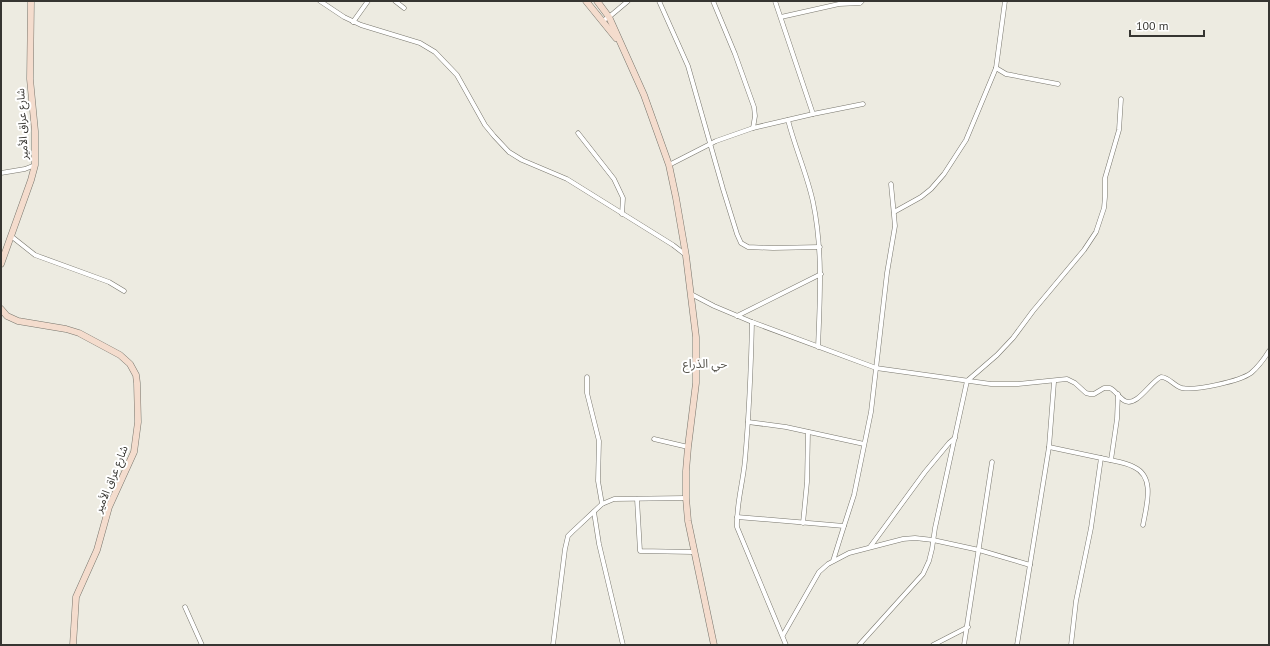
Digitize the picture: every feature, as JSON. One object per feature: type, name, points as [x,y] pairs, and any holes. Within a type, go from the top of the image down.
[{"type":"main road","name":"شارع عراق الأمير","points":[[1,264],[31,180],[36,149],[30,79],[31,1]]},
{"type":"main road","points":[[586,1],[621,44]]},
{"type":"main road","points":[[597,1],[609,17],[628,57],[646,101],[669,165],[676,198],[695,318],[697,360],[696,384],[688,447],[686,498],[693,552],[714,645]]},
{"type":"main road","name":"شارع عراق الأمير","points":[[1,309],[6,316],[18,321],[66,329],[79,333],[120,354],[130,364],[136,375],[138,422],[134,452],[109,507],[97,550],[76,597],[73,645]]},
{"type":"street","points":[[320,1],[353,22],[368,28],[420,43],[435,52],[457,75],[485,125],[509,152],[522,160],[567,179],[673,245],[686,256]]},
{"type":"street","points":[[353,22],[368,1]]},
{"type":"street","points":[[395,1],[404,8]]},
{"type":"street","points":[[602,21],[628,1]]},
{"type":"street","points":[[659,1],[688,66],[709,144],[737,234],[741,242],[744,246],[748,247],[820,247]]},
{"type":"street","points":[[713,1],[735,54],[754,107],[755,116],[753,128]]},
{"type":"street","points":[[775,1],[814,114]]},
{"type":"street","points":[[781,17],[839,4],[860,3],[862,1]]},
{"type":"street","points":[[894,212],[921,197],[931,189],[944,174],[966,140],[996,68],[1005,1]]},
{"type":"street","points":[[996,68],[1006,74],[1058,84]]},
{"type":"street","points":[[859,645],[923,574],[929,561],[967,381],[992,360],[1013,338],[1033,311],[1090,242],[1104,208],[1105,178],[1119,130],[1121,100]]},
{"type":"street","points":[[669,165],[709,144],[753,128],[863,104]]},
{"type":"street","points":[[788,120],[812,201],[820,247],[818,348]]},
{"type":"street","points":[[578,133],[616,184],[622,198],[622,214]]},
{"type":"street","points":[[1,173],[25,169],[34,165]]},
{"type":"street","points":[[833,561],[854,495],[871,412],[887,273],[895,226],[891,184]]},
{"type":"street","points":[[11,236],[35,255],[110,282],[124,291]]},
{"type":"street","points":[[737,316],[820,274]]},
{"type":"street","points":[[690,294],[752,322],[818,348],[876,368],[991,384],[1018,384],[1070,380],[1076,383],[1082,391],[1090,394],[1094,394],[1104,388],[1110,388],[1126,401],[1134,401],[1161,377],[1167,378],[1181,388],[1200,388],[1240,378],[1250,373],[1269,351]]},
{"type":"street","points":[[752,322],[750,395],[745,462],[737,517],[737,527],[741,540],[786,645]]},
{"type":"street","points":[[587,377],[587,393],[599,441],[598,481],[602,504]]},
{"type":"street","points":[[1017,645],[1049,446],[1054,382]]},
{"type":"street","points":[[1111,460],[1117,419],[1118,394]]},
{"type":"street","points":[[748,422],[786,427],[864,444]]},
{"type":"street","points":[[803,523],[807,482],[808,432]]},
{"type":"street","points":[[870,547],[925,472],[948,443],[955,438]]},
{"type":"street","points":[[654,439],[688,447]]},
{"type":"street","points":[[1049,446],[1111,460],[1134,466],[1141,470],[1145,475],[1148,490],[1143,526]]},
{"type":"street","points":[[1071,645],[1076,601],[1085,559],[1101,458]]},
{"type":"street","points":[[964,645],[968,627],[992,462]]},
{"type":"street","points":[[553,645],[566,541],[572,532],[602,504],[614,499],[686,498]]},
{"type":"street","points":[[637,499],[640,551],[693,552]]},
{"type":"street","points":[[594,512],[599,544],[623,645]]},
{"type":"street","points":[[737,517],[844,526]]},
{"type":"street","points":[[783,635],[819,572],[833,561],[849,553],[870,547],[903,539],[915,538],[934,540],[979,550],[1030,565]]},
{"type":"street","points":[[185,607],[202,645]]},
{"type":"street","points":[[933,645],[968,627]]},
{"type":"district","name":"حي الذراع","points":[[705,363]]}]
